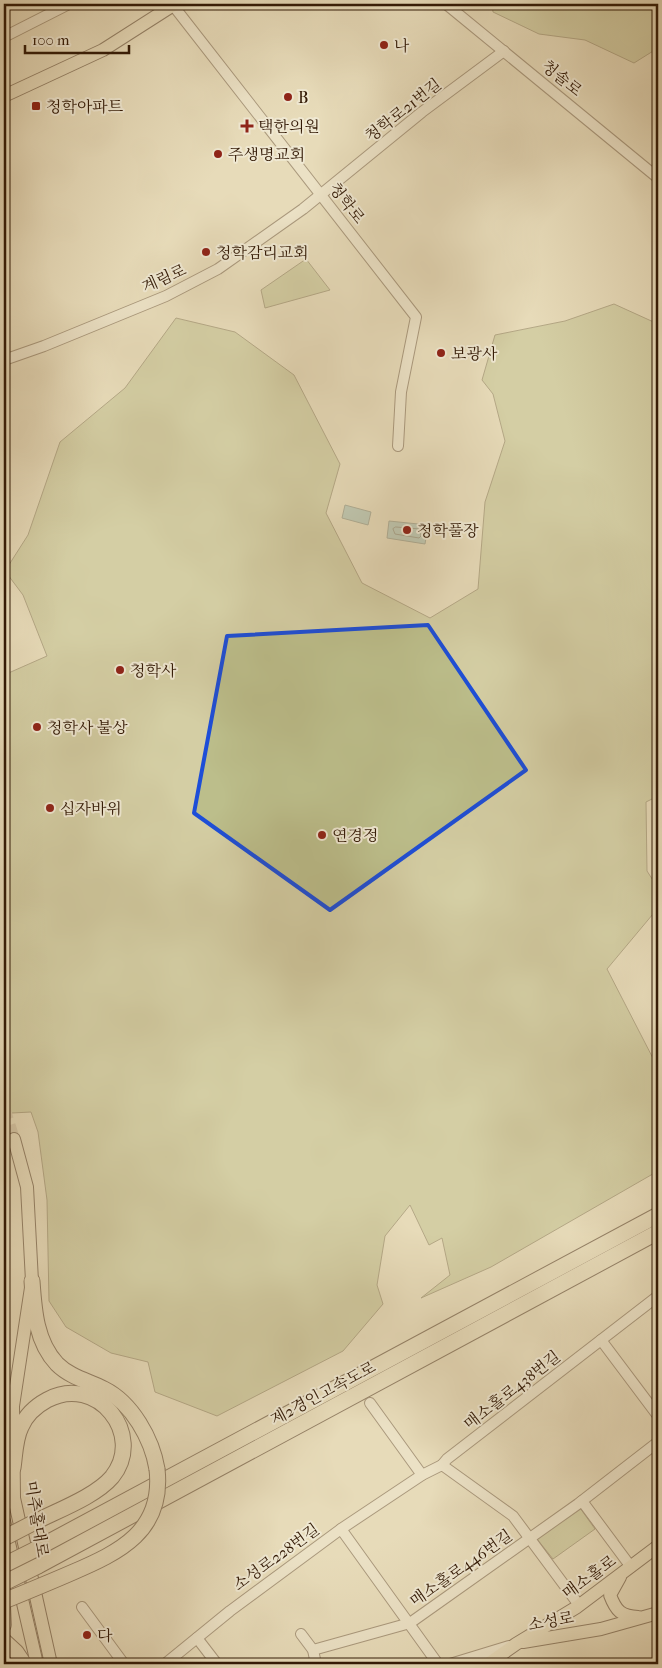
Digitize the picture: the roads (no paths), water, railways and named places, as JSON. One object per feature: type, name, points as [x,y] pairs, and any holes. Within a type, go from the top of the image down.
[{"type":"highway","name":"제2경인고속도로","points":[[448,1337],[658,1215]]},
{"type":"highway","name":"제2경인고속도로","points":[[4,1565],[252,1442],[448,1337],[658,1232]]},
{"type":"highway","points":[[4,1602],[100,1560],[129,1543],[144,1526],[154,1510],[158,1492],[157,1469],[146,1436],[126,1406],[108,1391],[67,1372],[48,1351],[36,1322],[32,1281]]},
{"type":"highway","points":[[4,1538],[87,1494],[111,1478],[119,1465],[123,1450],[119,1427],[108,1409],[90,1396],[72,1392],[54,1397],[36,1407],[25,1419],[18,1434],[13,1468]]},
{"type":"highway","name":"제2경인고속도로","points":[[4,1584],[252,1442]]},
{"type":"highway","points":[[4,1641],[16,1652],[24,1664]]},
{"type":"main road","points":[[4,96],[104,50],[173,4]]},
{"type":"main road","name":"미추홀대로","points":[[14,1138],[27,1187],[32,1281],[14,1406],[13,1468],[16,1516],[51,1664]]},
{"type":"main road","name":"미추홀대로","points":[[4,1521],[37,1664]]},
{"type":"main road","name":"매소홀로","points":[[488,1664],[516,1644],[579,1605],[658,1546]]},
{"type":"main road","points":[[626,1570],[610,1595],[614,1607],[624,1616],[643,1617]]},
{"type":"main road","name":"소성로","points":[[516,1644],[601,1629],[658,1613]]},
{"type":"street","points":[[4,37],[69,4]]},
{"type":"street","name":"청학로","points":[[173,4],[416,317],[401,392],[398,446]]},
{"type":"street","name":"청솔로","points":[[446,4],[658,178]]},
{"type":"street","name":"청학로21번길","points":[[321,194],[422,112],[504,51]]},
{"type":"street","name":"계림로","points":[[4,360],[44,346],[166,296],[218,269],[321,194]]},
{"type":"street","name":"매소홀로438번길","points":[[442,1466],[447,1459],[658,1296]]},
{"type":"street","points":[[601,1340],[658,1416]]},
{"type":"street","points":[[370,1403],[422,1476]]},
{"type":"street","points":[[530,1538],[582,1501],[658,1442]]},
{"type":"street","points":[[341,1528],[422,1476],[442,1466]]},
{"type":"street","name":"매소홀로446번길","points":[[442,1466],[509,1512],[579,1605]]},
{"type":"street","points":[[582,1501],[626,1570]]},
{"type":"street","name":"소성로228번길","points":[[165,1664],[209,1628],[341,1528],[438,1664]]},
{"type":"street","name":"매소홀로446번길","points":[[410,1623],[530,1538]]},
{"type":"street","points":[[4,1584],[6,1625],[4,1629]]},
{"type":"street","points":[[82,1607],[124,1664]]},
{"type":"street","points":[[313,1650],[410,1623]]},
{"type":"street","points":[[301,1634],[313,1650],[316,1664]]},
{"type":"street","points":[[197,1638],[217,1664]]},
{"type":"street","name":"소성로","points":[[450,1664],[516,1644]]},
{"type":"water","points":[[345,505],[371,512],[368,525],[342,518]]},
{"type":"water","points":[[389,521],[428,525],[425,544],[387,538]]},
{"type":"tunnel","points":[[4,1108],[14,1139]]},
{"type":"place","name":"나","points":[[384,45]]},
{"type":"place","name":"B","points":[[288,97]]},
{"type":"place","name":"청학아파트","points":[[36,106]]},
{"type":"place","name":"택한의원","points":[[247,126]]},
{"type":"place","name":"주생명교회","points":[[218,154]]},
{"type":"place","name":"청학감리교회","points":[[206,252]]},
{"type":"place","name":"보광사","points":[[441,353]]},
{"type":"place","name":"청학풀장","points":[[407,530]]},
{"type":"place","name":"청학사","points":[[120,670]]},
{"type":"place","name":"청학사 불상","points":[[37,727]]},
{"type":"place","name":"십자바위","points":[[50,808]]},
{"type":"place","name":"연경정","points":[[322,835]]},
{"type":"place","name":"다","points":[[87,1635]]}]
